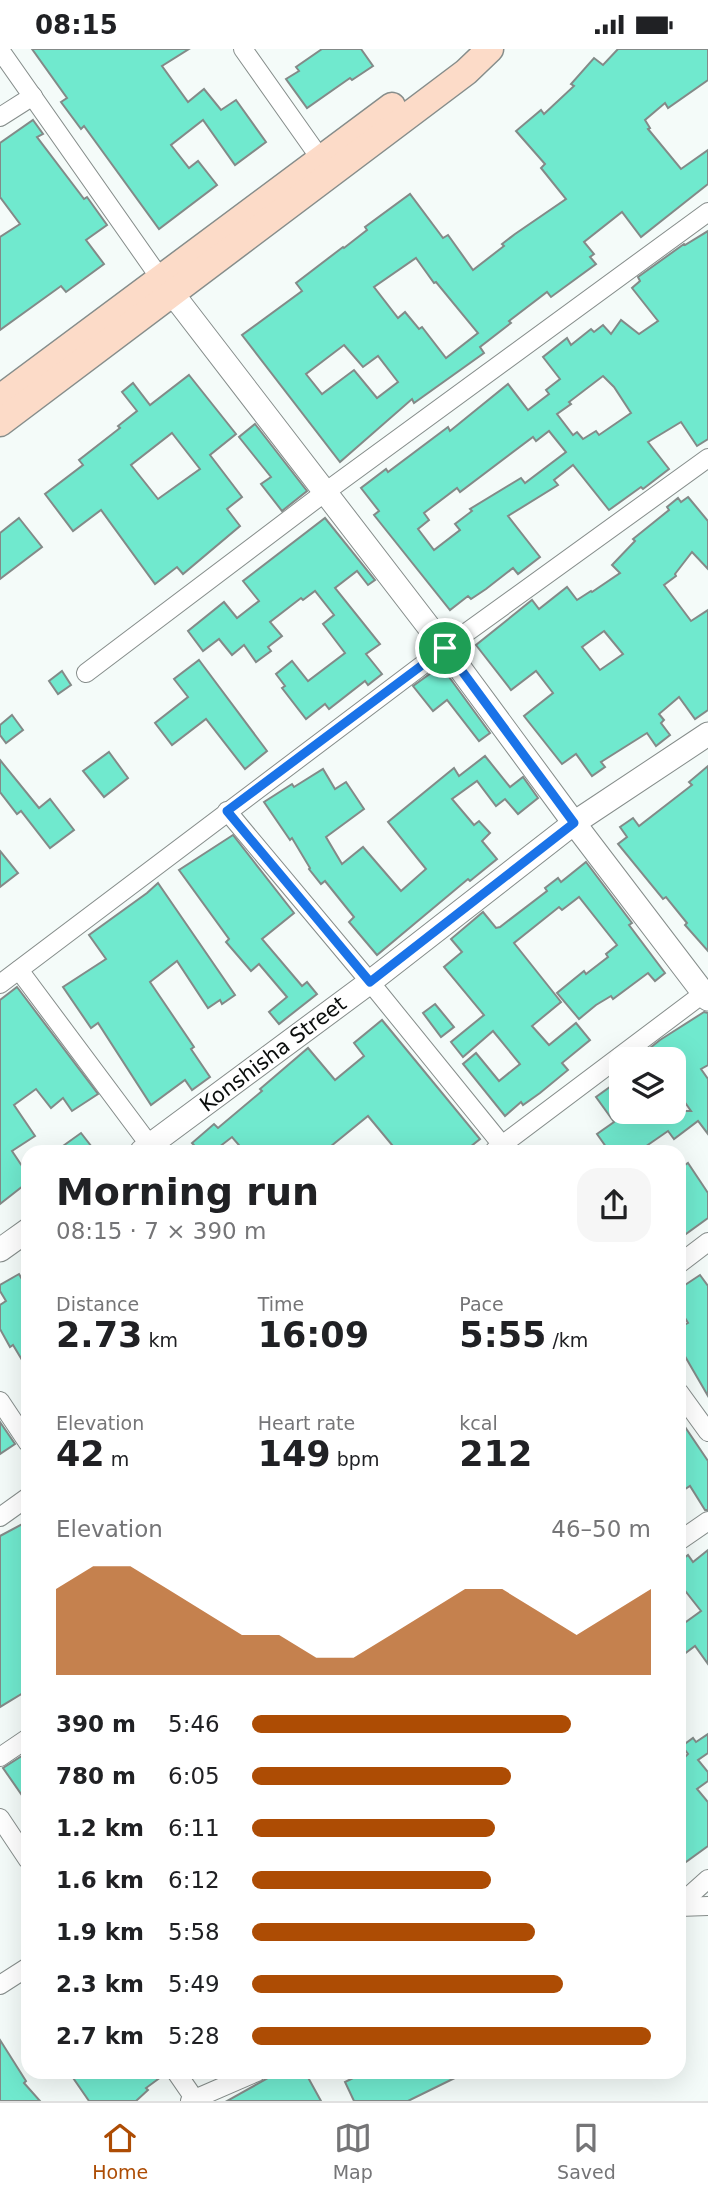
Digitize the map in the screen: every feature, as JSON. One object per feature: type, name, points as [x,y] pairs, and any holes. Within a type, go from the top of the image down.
[{"type":"main road","points":[[0,423],[320,158],[409,94],[465,49]]},
{"type":"main road","points":[[1,394],[166,286],[466,72],[490,49]]},
{"type":"street","points":[[243,49],[320,158]]},
{"type":"street","points":[[0,50],[166,286],[445,648],[574,823],[706,994],[506,1145]]},
{"type":"street","points":[[0,117],[33,96]]},
{"type":"street","points":[[86,673],[324,493],[708,212]]},
{"type":"street","points":[[0,984],[445,648],[708,458]]},
{"type":"street","name":"Konshisha Street","points":[[156,1145],[574,823],[708,734]]},
{"type":"street","points":[[227,811],[370,982],[498,1145]]},
{"type":"street","points":[[19,970],[145,1145]]},
{"type":"street","points":[[0,1250],[21,1235]]},
{"type":"street","points":[[686,1259],[708,1242]]},
{"type":"street","points":[[0,1401],[21,1432]]},
{"type":"street","points":[[686,1402],[708,1432]]},
{"type":"street","points":[[0,1517],[21,1502]]},
{"type":"street","points":[[686,1536],[708,1521]]},
{"type":"street","points":[[0,1757],[21,1743]]},
{"type":"street","points":[[0,1818],[21,1850]]},
{"type":"street","points":[[686,1899],[708,1879]]},
{"type":"street","points":[[686,1906],[708,1906]]},
{"type":"street","points":[[0,1985],[21,1972]]},
{"type":"street","points":[[180,2079],[193,2100],[241,2079]]},
{"type":"building","points":[[32,49],[189,49],[162,66],[188,102],[204,89],[221,110],[236,100],[266,142],[235,165],[203,120],[171,145],[189,168],[198,161],[217,185],[159,229],[84,126],[81,129],[61,102],[67,98]]},
{"type":"building","points":[[322,49],[361,49],[373,66],[352,80],[350,78],[307,108],[286,79],[299,71],[296,67]]},
{"type":"building","points":[[618,49],[708,49],[708,80],[668,108],[665,103],[645,120],[650,128],[648,129],[681,169],[708,150],[708,184],[641,237],[622,212],[584,242],[594,254],[590,257],[596,264],[551,297],[547,292],[509,321],[511,323],[480,347],[484,353],[414,403],[412,399],[340,462],[242,335],[302,291],[296,283],[410,194],[443,238],[448,235],[473,270],[515,234],[566,199],[541,168],[545,164],[516,131],[541,110],[544,114],[574,86],[571,84],[594,58],[603,65]],"holes":[[[416,258],[478,333],[446,358],[422,327],[419,329],[405,312],[398,318],[374,287]],[[344,345],[363,367],[378,356],[398,382],[377,398],[354,370],[322,394],[306,374]]]},
{"type":"building","points":[[33,120],[43,134],[37,137],[107,225],[86,240],[104,264],[66,292],[61,286],[0,330],[0,237],[20,224],[0,197],[0,143]]},
{"type":"building","points":[[708,231],[708,439],[697,446],[681,422],[648,442],[669,469],[609,510],[573,465],[554,480],[558,485],[508,516],[540,557],[518,574],[513,568],[471,599],[468,596],[450,610],[374,515],[379,511],[361,488],[386,469],[388,472],[448,427],[450,431],[508,384],[528,410],[549,394],[546,390],[560,379],[543,357],[567,338],[571,345],[591,329],[594,332],[603,325],[611,334],[621,320],[639,334],[658,321],[632,288],[640,281],[638,277]],"holes":[[[603,376],[614,387],[631,413],[599,435],[596,431],[583,439],[577,432],[573,435],[557,414]],[[549,431],[566,452],[525,483],[521,478],[470,509],[472,511],[455,524],[460,530],[434,550],[418,529],[429,520],[424,513],[457,488],[460,492],[533,437],[536,441]]]},
{"type":"building","points":[[189,375],[236,434],[210,455],[242,497],[227,509],[240,526],[183,574],[177,567],[155,584],[101,510],[73,531],[45,494],[83,465],[79,460],[137,411],[122,392],[133,383],[150,405]],"holes":[[[172,433],[200,469],[158,499],[131,465]]]},
{"type":"building","points":[[255,424],[307,491],[282,511],[261,484],[271,477],[239,437]]},
{"type":"building","points":[[688,497],[708,521],[708,569],[692,552],[676,576],[664,585],[691,621],[708,610],[708,710],[695,719],[679,697],[659,714],[664,720],[661,723],[670,735],[656,746],[647,733],[601,762],[605,767],[592,776],[576,754],[562,764],[524,716],[553,693],[536,671],[511,690],[476,645],[532,600],[539,609],[567,587],[577,600],[620,573],[612,565],[635,541],[633,539],[669,510],[667,507],[678,498],[681,502]],"holes":[[[604,631],[623,654],[600,670],[582,647]]]},
{"type":"building","points":[[19,518],[42,547],[0,579],[0,533]]},
{"type":"building","points":[[325,518],[375,580],[368,585],[357,571],[335,588],[380,644],[366,654],[382,674],[368,685],[365,681],[329,709],[325,704],[306,719],[282,688],[285,686],[276,674],[292,661],[308,681],[345,653],[323,624],[334,615],[315,591],[303,600],[301,598],[270,622],[282,636],[268,647],[271,651],[256,662],[244,645],[232,655],[219,639],[203,651],[188,631],[224,602],[237,618],[259,601],[243,581]]},
{"type":"building","points":[[199,660],[267,751],[245,769],[206,719],[172,745],[155,723],[188,697],[174,679]]},
{"type":"building","points":[[441,666],[490,733],[479,741],[447,700],[433,711],[413,686]]},
{"type":"building","points":[[62,671],[71,685],[58,694],[49,681]]},
{"type":"building","points":[[12,715],[23,730],[6,743],[0,735],[0,725]]},
{"type":"building","points":[[109,752],[128,778],[104,797],[83,771]]},
{"type":"building","points":[[485,756],[510,787],[523,777],[538,798],[518,814],[505,799],[496,806],[477,781],[452,799],[474,825],[479,821],[490,833],[482,841],[497,859],[470,881],[468,879],[377,955],[349,922],[354,917],[325,881],[321,884],[309,869],[292,838],[290,840],[264,802],[323,769],[335,789],[346,782],[364,809],[326,837],[342,864],[363,847],[401,891],[426,869],[388,822],[454,768],[459,776]]},
{"type":"building","points":[[0,760],[39,808],[50,799],[74,830],[50,848],[21,811],[17,814],[0,792]]},
{"type":"building","points":[[708,766],[708,951],[685,925],[687,923],[666,897],[663,899],[618,844],[627,837],[620,827],[633,818],[639,826],[692,785],[689,782]]},
{"type":"building","points":[[233,835],[294,913],[262,939],[302,986],[307,982],[317,994],[279,1024],[269,1012],[287,997],[259,964],[251,971],[226,942],[229,939],[179,870]]},
{"type":"building","points":[[0,851],[18,873],[0,887]]},
{"type":"building","points":[[586,862],[632,923],[629,925],[665,973],[655,981],[648,973],[613,999],[611,996],[596,1005],[579,1019],[557,993],[584,971],[586,974],[608,957],[606,954],[617,945],[579,897],[562,910],[559,907],[514,943],[561,1002],[532,1026],[549,1045],[576,1023],[590,1040],[562,1063],[568,1070],[505,1116],[463,1064],[476,1053],[499,1081],[520,1064],[493,1031],[463,1057],[451,1042],[484,1015],[444,967],[462,952],[451,939],[483,912],[496,928],[500,927],[547,891],[545,888],[558,878],[561,882]]},
{"type":"building","points":[[158,883],[235,995],[222,1004],[220,1000],[208,1008],[177,961],[150,982],[194,1047],[191,1049],[210,1077],[192,1090],[185,1080],[151,1105],[98,1023],[91,1028],[63,987],[106,959],[89,935]]},
{"type":"building","points":[[17,987],[98,1094],[72,1111],[63,1098],[51,1108],[36,1089],[14,1105],[35,1136],[12,1151],[21,1164],[21,1188],[0,1204],[0,1000]]},
{"type":"building","points":[[435,1004],[454,1027],[441,1037],[423,1013]]},
{"type":"building","points":[[704,1012],[708,1013],[708,1065],[701,1069],[708,1079],[708,1134],[698,1121],[674,1139],[668,1131],[648,1145],[605,1145],[597,1134],[611,1124],[686,1124],[686,1111],[691,1111],[686,1104],[686,1047],[651,1047]]},
{"type":"building","points":[[382,1020],[480,1139],[472,1145],[392,1145],[368,1116],[332,1145],[239,1145],[232,1137],[222,1145],[192,1143],[214,1124],[218,1128],[308,1048],[335,1080],[364,1056],[354,1043]]},
{"type":"building","points":[[609,1088],[609,1115],[596,1097]]},
{"type":"building","points":[[81,1133],[90,1145],[64,1145]]},
{"type":"building","points":[[688,1163],[708,1193],[708,1218],[686,1234]]},
{"type":"building","points":[[19,1274],[21,1278],[21,1358],[13,1345],[10,1347],[0,1329],[0,1305],[6,1301],[0,1291],[0,1285]]},
{"type":"building","points":[[700,1275],[708,1286],[708,1396],[686,1358],[686,1284]]},
{"type":"building","points":[[0,1422],[15,1444],[0,1454]]},
{"type":"building","points":[[686,1428],[708,1461],[708,1510],[705,1510],[690,1486],[686,1489]]},
{"type":"building","points":[[21,1525],[21,1694],[0,1707],[0,1536]]},
{"type":"building","points":[[708,1550],[708,1664],[695,1646],[686,1653],[686,1622],[701,1611],[686,1592],[686,1557],[688,1555],[693,1562]]},
{"type":"building","points":[[708,1734],[708,1753],[698,1760],[708,1772],[708,1781],[697,1789],[708,1802],[708,1846],[686,1862],[686,1743],[693,1738],[696,1742]]},
{"type":"building","points":[[21,1756],[21,1794],[3,1768]]},
{"type":"building","points":[[0,2040],[21,2073],[21,2079],[25,2079],[24,2083],[40,2101],[0,2101]]},
{"type":"building","points":[[74,2079],[158,2079],[146,2088],[148,2090],[136,2101],[89,2101]]},
{"type":"building","points":[[266,2079],[309,2079],[321,2101],[227,2101]]},
{"type":"building","points":[[351,2079],[453,2079],[408,2101],[354,2101],[345,2082]]},
{"type":"route","points":[[445,648],[574,823],[370,982],[227,811],[445,648]]}]
